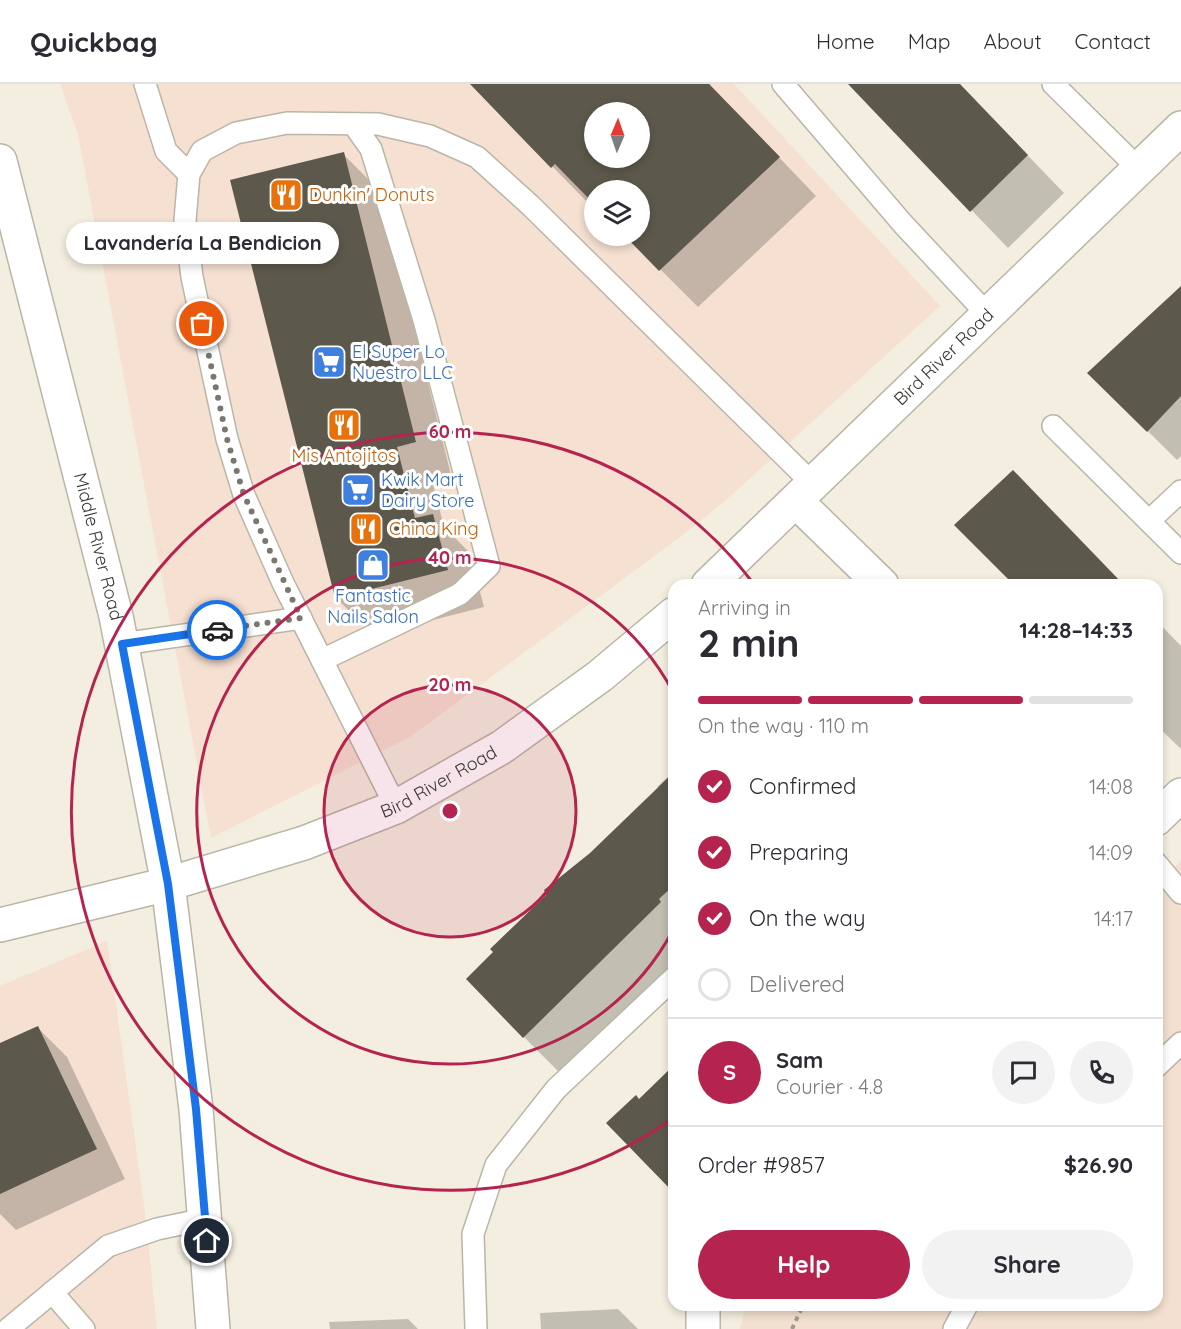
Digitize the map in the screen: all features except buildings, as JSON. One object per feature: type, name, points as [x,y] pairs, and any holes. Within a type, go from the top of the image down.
[{"type":"street","name":"Bird River Road","points":[[714,579],[1181,128]]},
{"type":"street","name":"Middle River Road","points":[[0,161],[9,232],[113,605],[168,884],[196,1109],[213,1329]]},
{"type":"street","points":[[805,493],[877,579]]},
{"type":"street","name":"Bird River Road","points":[[0,925],[168,884],[304,843],[396,807],[502,747],[600,676],[668,619]]},
{"type":"street","points":[[1163,812],[1181,795]]},
{"type":"street","points":[[703,1329],[704,1311]]},
{"type":"lane","points":[[146,84],[166,152],[189,174]]},
{"type":"lane","points":[[783,84],[903,224],[988,315]]},
{"type":"lane","points":[[1053,84],[1139,169]]},
{"type":"lane","points":[[396,807],[301,618],[244,495],[227,439],[192,277],[185,220],[189,174],[202,151],[236,133],[287,123],[378,124],[430,136],[477,157],[530,205],[805,493]]},
{"type":"lane","points":[[322,660],[459,594],[489,566],[421,309],[371,149],[354,125]]},
{"type":"lane","points":[[1053,426],[1181,553]]},
{"type":"lane","points":[[1149,521],[1181,491]]},
{"type":"lane","points":[[122,644],[301,618]]},
{"type":"lane","points":[[1163,871],[1181,893]]},
{"type":"lane","points":[[476,1329],[473,1234],[496,1165],[556,1089],[668,984]]},
{"type":"lane","points":[[1163,1060],[1181,1043]]},
{"type":"lane","points":[[8,1329],[108,1246],[157,1229],[205,1219]]},
{"type":"lane","points":[[52,1292],[84,1329]]},
{"type":"lane","points":[[954,1329],[964,1311]]},
{"type":"path","points":[[792,1329],[800,1311]]},
{"type":"shaded area","points":[[60,84],[734,84],[940,306],[726,500],[684,534],[410,737],[211,838],[78,134]]},
{"type":"shaded area","points":[[1181,861],[1181,1329],[740,1329],[744,1311],[1163,1311],[1163,878]]},
{"type":"shaded area","points":[[107,941],[145,1213],[157,1329],[0,1329],[0,986]]},
{"type":"way so far","points":[[202,324],[227,439],[244,495],[301,618],[217,630]]},
{"type":"place","name":"Dunkin' Donuts","points":[[286,195]]},
{"type":"place","name":"Lavandería La Bendicion","points":[[202,324]]},
{"type":"place","name":"El Super Lo Nuestro LLC","points":[[329,362]]},
{"type":"place","name":"Mis Antojitos","points":[[344,425]]},
{"type":"place","name":"Kwik Mart Dairy Store","points":[[358,490]]},
{"type":"place","name":"China King","points":[[366,529]]},
{"type":"place","name":"Fantastic Nails Salon","points":[[373,565]]},
{"type":"route","points":[[207,1241],[196,1109],[168,884],[122,644],[217,630]]}]
